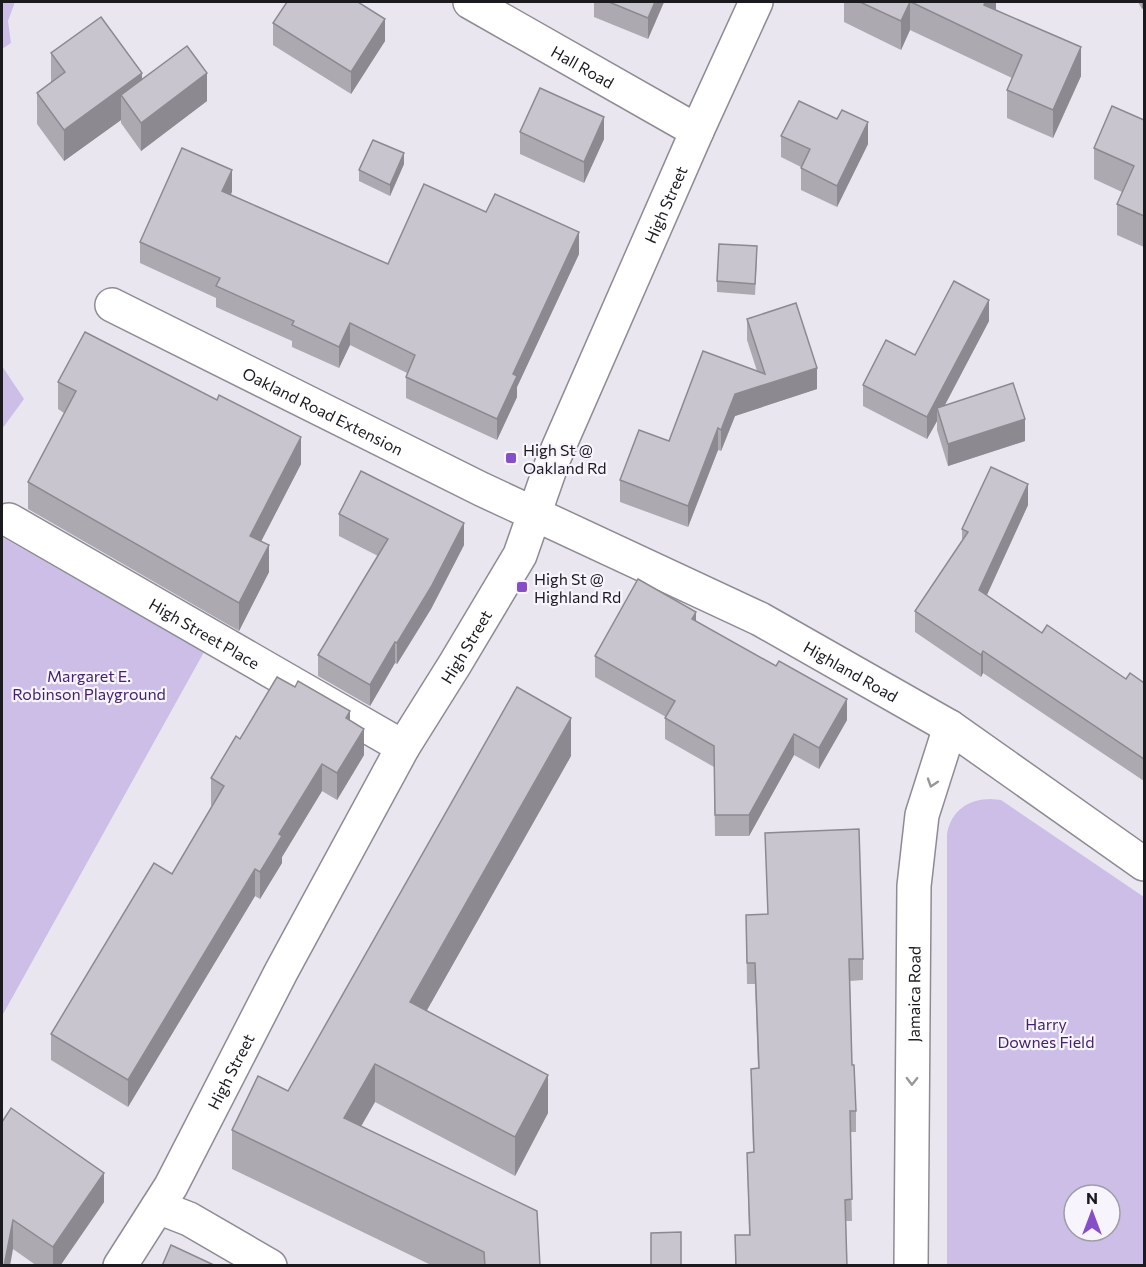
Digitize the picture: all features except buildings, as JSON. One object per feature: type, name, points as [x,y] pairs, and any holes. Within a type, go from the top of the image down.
[{"type":"street","name":"Hall Road","points":[[470,2],[697,130]]},
{"type":"street","name":"High Street","points":[[120,1266],[159,1207],[281,972],[403,747],[520,555],[553,460],[697,130],[756,2]]},
{"type":"street","name":"Oakland Road Extension","points":[[112,304],[535,515]]},
{"type":"street","name":"Highland Road","points":[[535,515],[760,619],[950,727],[1144,864]]},
{"type":"street","name":"High Street Place","points":[[9,520],[403,747]]},
{"type":"street","name":"Jamaica Road","points":[[911,1266],[914,886],[922,815],[950,727]]},
{"type":"street","points":[[159,1207],[189,1219],[270,1266]]},
{"type":"green space","points":[[2,2],[15,2],[8,21],[11,43],[2,49]]},
{"type":"green space","points":[[2,366],[24,399],[2,429]]},
{"type":"green space","name":"Margaret E. Robinson Playground","points":[[2,537],[204,652],[2,1016]]},
{"type":"green space","name":"Harry Downes Field","points":[[1001,800],[1144,897],[1144,1265],[947,1265],[947,834],[952,819],[957,813],[975,801]]},
{"type":"place","name":"High St @ Oakland Rd","points":[[511,458]]},
{"type":"place","name":"High St @ Highland Rd","points":[[522,587]]}]
